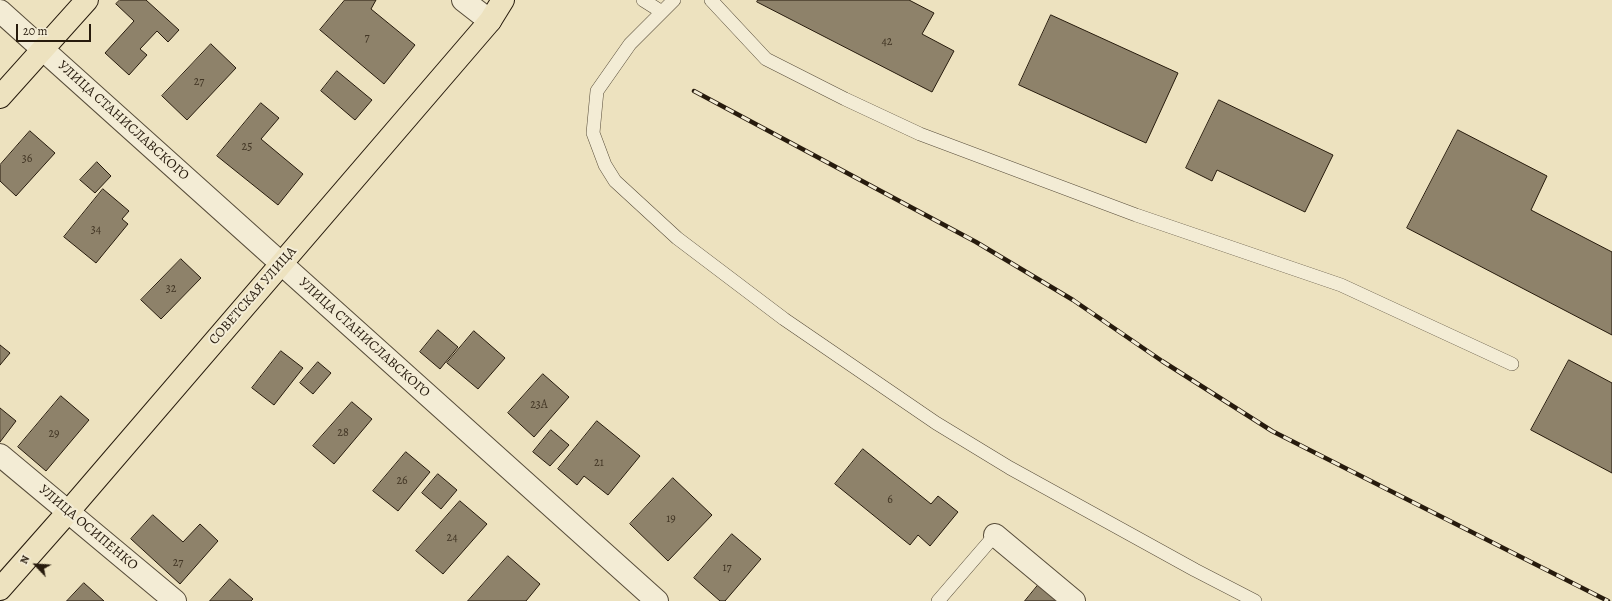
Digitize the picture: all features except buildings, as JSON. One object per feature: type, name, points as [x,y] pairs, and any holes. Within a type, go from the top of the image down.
[{"type":"main road","points":[[0,97],[87,0]]},
{"type":"main road","name":"СОВЕТСКАЯ УЛИЦА","points":[[0,589],[490,21],[503,0]]},
{"type":"street","points":[[463,0],[490,21]]},
{"type":"street","name":"УЛИЦА СТАНИСЛАВСКОГО","points":[[0,11],[657,601]]},
{"type":"street","name":"УЛИЦА ОСИПЕНКО","points":[[0,455],[175,601]]},
{"type":"street","points":[[995,535],[1074,601]]},
{"type":"lane","points":[[643,0],[662,12]]},
{"type":"lane","points":[[674,0],[630,44],[597,91],[593,133],[605,165],[615,181],[677,238],[790,324],[936,423],[1010,468],[1195,570],[1255,601]]},
{"type":"lane","points":[[711,0],[766,59],[845,99],[920,134],[1136,215],[1341,284],[1512,364]]},
{"type":"lane","points":[[938,601],[995,535]]},
{"type":"railway","points":[[694,91],[976,242],[1073,300],[1162,361],[1272,431],[1608,601]]}]
